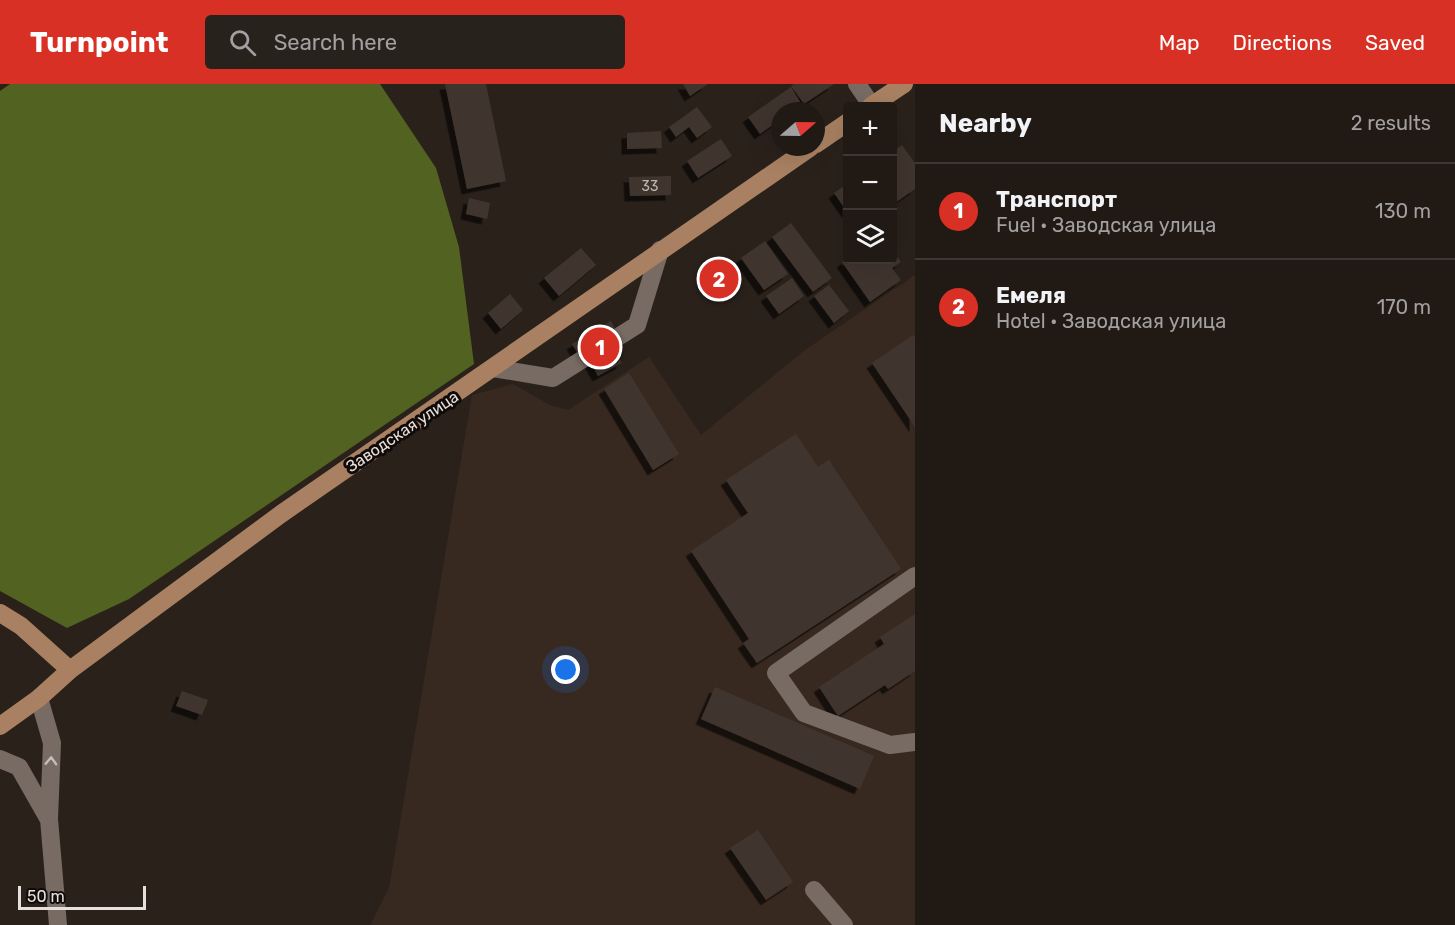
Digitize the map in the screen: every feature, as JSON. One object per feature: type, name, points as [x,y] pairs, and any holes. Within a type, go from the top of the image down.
[{"type":"main road","points":[[877,102],[904,84]]},
{"type":"main road","points":[[825,138],[843,125]]},
{"type":"main road","name":"Заводская улица","points":[[0,726],[39,698],[69,670],[281,514],[799,156]]},
{"type":"main road","points":[[0,613],[21,626],[69,670]]},
{"type":"street","points":[[857,84],[868,102]]},
{"type":"street","points":[[493,368],[553,378],[637,325],[660,250]]},
{"type":"street","points":[[915,576],[776,673],[804,713],[890,745],[915,742]]},
{"type":"street","points":[[39,698],[52,743],[49,819],[58,925]]},
{"type":"street","points":[[0,759],[19,767],[49,819]]},
{"type":"street","points":[[814,890],[844,925]]},
{"type":"shaded area","points":[[915,275],[915,925],[370,925],[389,888],[472,395],[513,384],[550,405],[568,410],[649,357],[701,435],[805,350]]},
{"type":"green space","points":[[10,84],[380,84],[436,168],[459,247],[474,364],[129,599],[67,628],[0,591],[0,91]]},
{"type":"building","points":[[445,84],[486,84],[506,181],[467,189]]},
{"type":"building","points":[[683,84],[708,84],[690,96]]},
{"type":"building","points":[[794,84],[834,84],[807,102],[803,102],[791,86]]},
{"type":"building","points":[[791,87],[800,102],[771,102],[771,126],[760,134],[748,117]]},
{"type":"building","points":[[697,107],[712,127],[697,138],[689,127],[676,137],[669,127]]},
{"type":"building","points":[[661,131],[662,148],[627,149],[627,133]]},
{"type":"building","points":[[721,139],[732,156],[698,178],[687,161]]},
{"type":"building","points":[[902,145],[915,163],[915,189],[897,202],[897,156],[897,148]]},
{"type":"building","points":[[671,176],[671,195],[630,196],[629,177]]},
{"type":"building","points":[[843,187],[843,206],[834,193]]},
{"type":"building","points":[[469,198],[490,203],[487,219],[466,214]]},
{"type":"building","points":[[791,223],[832,278],[813,292],[772,237]]},
{"type":"building","points":[[765,241],[788,274],[764,290],[741,258]]},
{"type":"building","points":[[581,248],[596,265],[559,296],[544,278]]},
{"type":"building","points":[[897,257],[901,262],[892,268],[901,280],[870,302],[843,264],[897,264]]},
{"type":"building","points":[[792,278],[804,296],[779,314],[766,296]]},
{"type":"building","points":[[829,285],[849,311],[834,323],[814,296]]},
{"type":"building","points":[[510,294],[523,310],[501,329],[488,313]]},
{"type":"building","points":[[611,321],[619,336],[610,342],[622,363],[598,376],[587,356],[581,359],[572,344]]},
{"type":"building","points":[[913,335],[915,338],[915,427],[872,363]]},
{"type":"building","points":[[629,373],[679,454],[653,470],[604,389]]},
{"type":"building","points":[[796,434],[818,467],[829,460],[901,569],[757,663],[743,643],[749,639],[691,551],[748,513],[726,480]]},
{"type":"building","points":[[915,614],[915,671],[888,689],[885,685],[838,716],[819,687],[884,644],[880,637]]},
{"type":"building","points":[[715,687],[874,756],[860,789],[701,719]]},
{"type":"building","points":[[182,691],[208,700],[202,715],[176,706]]},
{"type":"building","points":[[758,830],[793,882],[766,900],[730,848]]},
{"type":"place","name":"Емеля","points":[[719,279]]},
{"type":"place","name":"Транспорт","points":[[600,347]]}]
